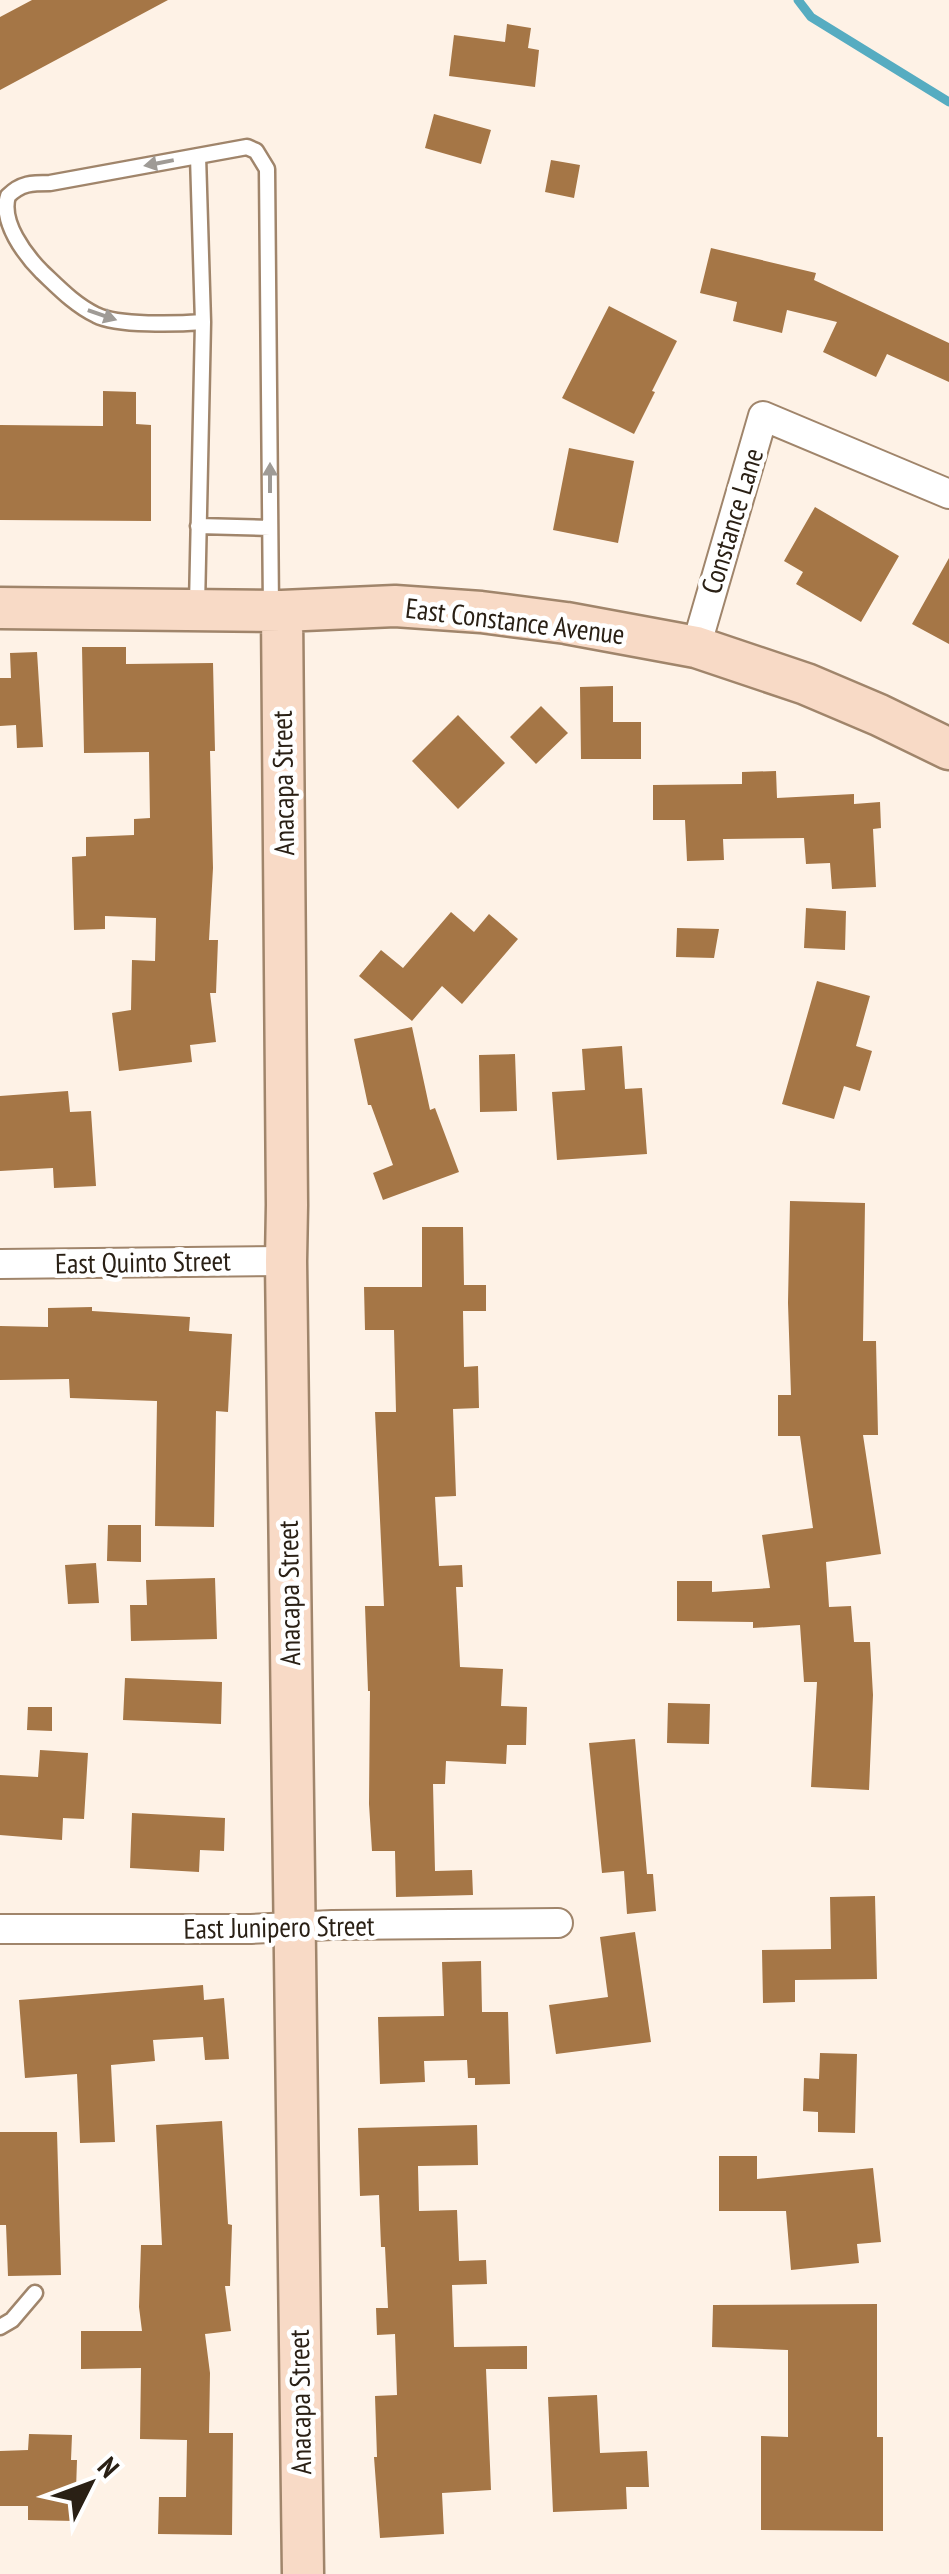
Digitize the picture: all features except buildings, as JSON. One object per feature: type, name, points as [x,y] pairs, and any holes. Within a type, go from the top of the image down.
[{"type":"street","name":"Constance Lane","points":[[696,647],[763,416],[949,494]]},
{"type":"street","name":"East Constance Avenue","points":[[0,608],[276,611],[395,606],[566,623],[696,647],[806,684],[949,750]]},
{"type":"street","name":"Anacapa Street","points":[[276,611],[303,2574]]},
{"type":"street","name":"East Quinto Street","points":[[0,1264],[286,1261]]},
{"type":"street","name":"East Junipero Street","points":[[0,1929],[251,1930],[558,1923]]},
{"type":"lane","points":[[203,322],[99,317],[74,302],[14,246],[4,228],[3,202],[31,182],[50,184],[247,146],[256,151],[267,168],[270,528],[276,611]]},
{"type":"lane","points":[[197,610],[203,322],[198,156]]},
{"type":"lane","points":[[198,526],[270,528]]},
{"type":"lane","points":[[0,2326],[12,2320],[35,2293]]},
{"type":"waterway","points":[[798,0],[811,17],[949,102]]}]
